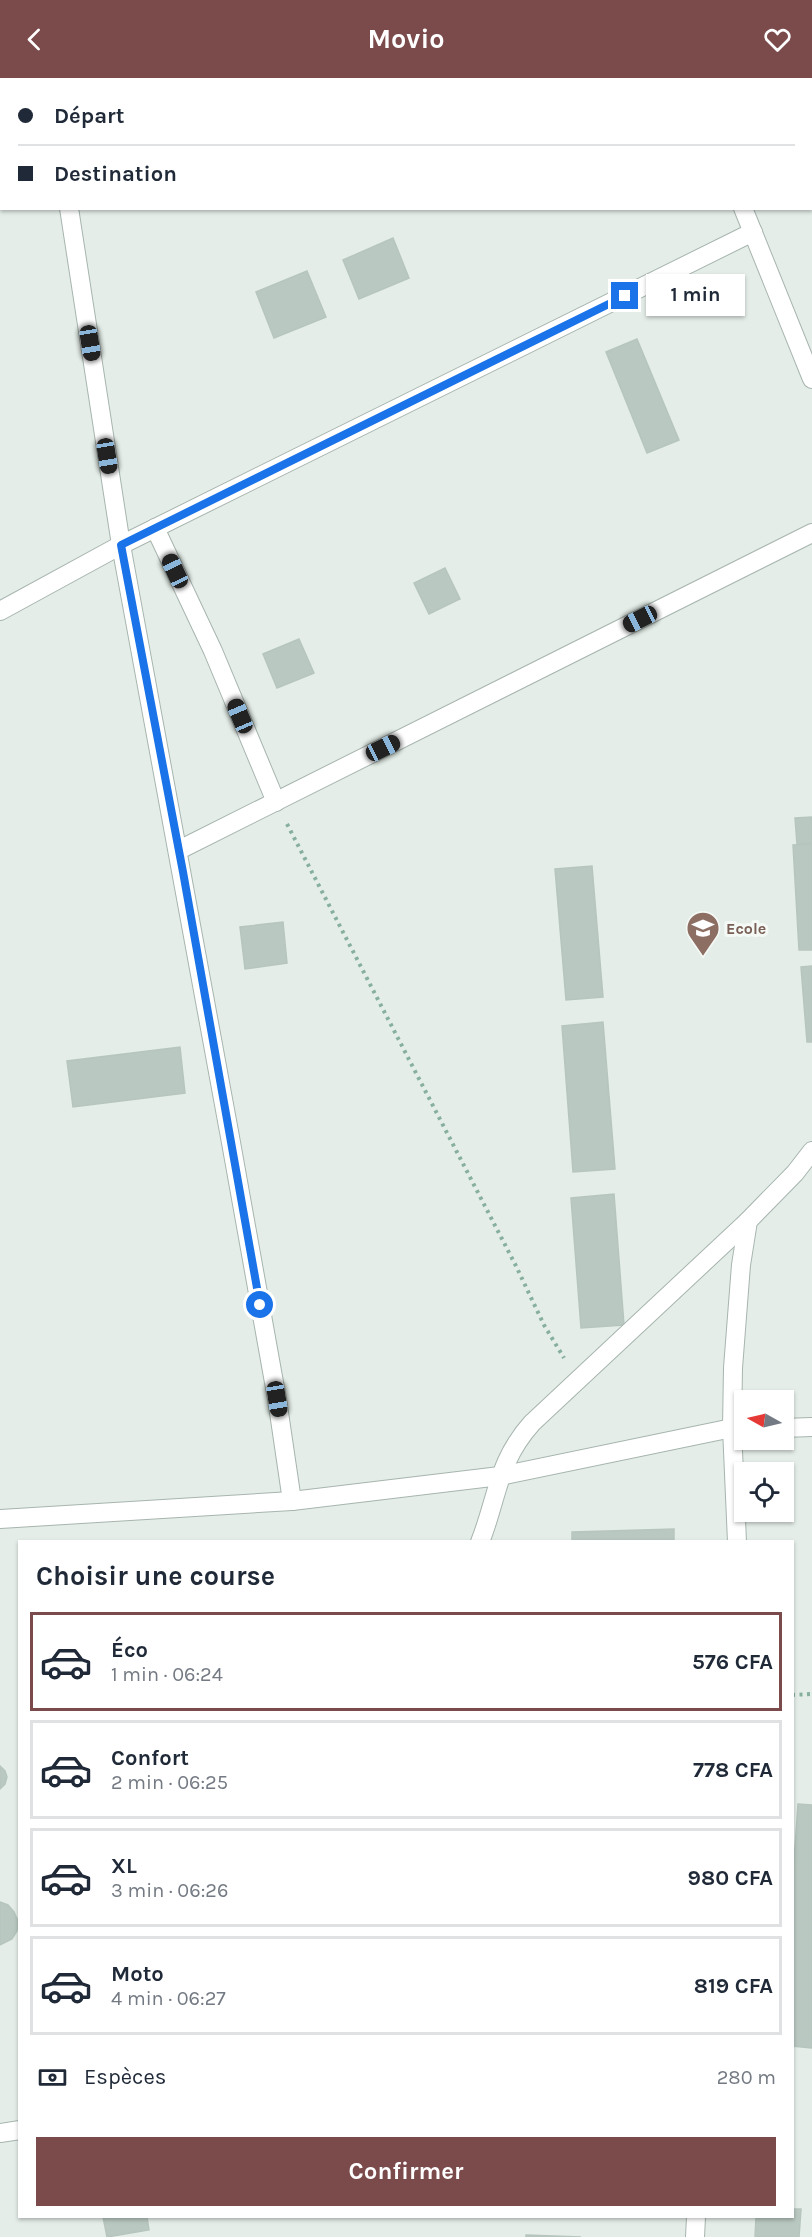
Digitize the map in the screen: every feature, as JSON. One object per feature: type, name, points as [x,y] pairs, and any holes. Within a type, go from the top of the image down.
[{"type":"street","points":[[69,210],[121,545],[277,1399],[292,1501]]},
{"type":"street","points":[[744,210],[812,379]]},
{"type":"street","points":[[0,611],[121,545],[753,232]]},
{"type":"street","points":[[155,528],[213,651],[276,802]]},
{"type":"street","points":[[178,850],[812,533]]},
{"type":"street","points":[[481,1540],[500,1476],[519,1439],[578,1380],[748,1221],[795,1173],[812,1151]]},
{"type":"street","points":[[735,1390],[733,1368],[741,1265],[748,1221]]},
{"type":"street","points":[[794,1428],[812,1427]]},
{"type":"street","points":[[0,1519],[292,1501],[500,1476],[734,1429]]},
{"type":"street","points":[[737,1540],[738,1450]]},
{"type":"street","points":[[0,2133],[18,2130]]},
{"type":"street","points":[[695,2237],[696,2218]]},
{"type":"path","points":[[276,802],[516,1266],[544,1325],[578,1380]]},
{"type":"path","points":[[794,1695],[812,1694]]},
{"type":"building","points":[[393,238],[409,278],[359,299],[343,260]]},
{"type":"building","points":[[307,271],[326,317],[274,338],[256,292]]},
{"type":"building","points":[[637,339],[679,440],[647,453],[606,352]]},
{"type":"building","points":[[445,568],[460,599],[429,614],[414,583]]},
{"type":"building","points":[[299,639],[314,673],[277,688],[263,654]]},
{"type":"building","points":[[812,817],[812,843],[797,844],[795,818]]},
{"type":"building","points":[[812,844],[812,950],[799,950],[793,845]]},
{"type":"building","points":[[592,866],[603,997],[566,1000],[555,869]]},
{"type":"building","points":[[283,922],[287,963],[245,969],[240,927]]},
{"type":"building","points":[[812,966],[812,1042],[807,1042],[801,967]]},
{"type":"building","points":[[603,1022],[615,1169],[573,1172],[562,1026]]},
{"type":"building","points":[[180,1047],[185,1093],[73,1107],[67,1061]]},
{"type":"building","points":[[614,1194],[624,1325],[581,1328],[571,1198]]},
{"type":"building","points":[[674,1529],[674,1540],[572,1540],[572,1532]]},
{"type":"building","points":[[0,1766],[7,1777],[0,1789]]},
{"type":"building","points":[[798,1804],[812,1805],[812,2048],[794,2046],[794,1861]]},
{"type":"building","points":[[0,1902],[8,1905],[18,1921],[17,1931],[12,1939],[0,1945]]},
{"type":"building","points":[[794,2209],[801,2209],[799,2237],[755,2237],[756,2218],[794,2218]]},
{"type":"building","points":[[103,2218],[147,2218],[149,2230],[107,2237]]},
{"type":"building","points":[[526,2235],[581,2237],[526,2237]]},
{"type":"place","name":"Ecole","points":[[703,957]]},
{"type":"route","points":[[260,1305],[183,872],[121,545],[625,296]]}]
